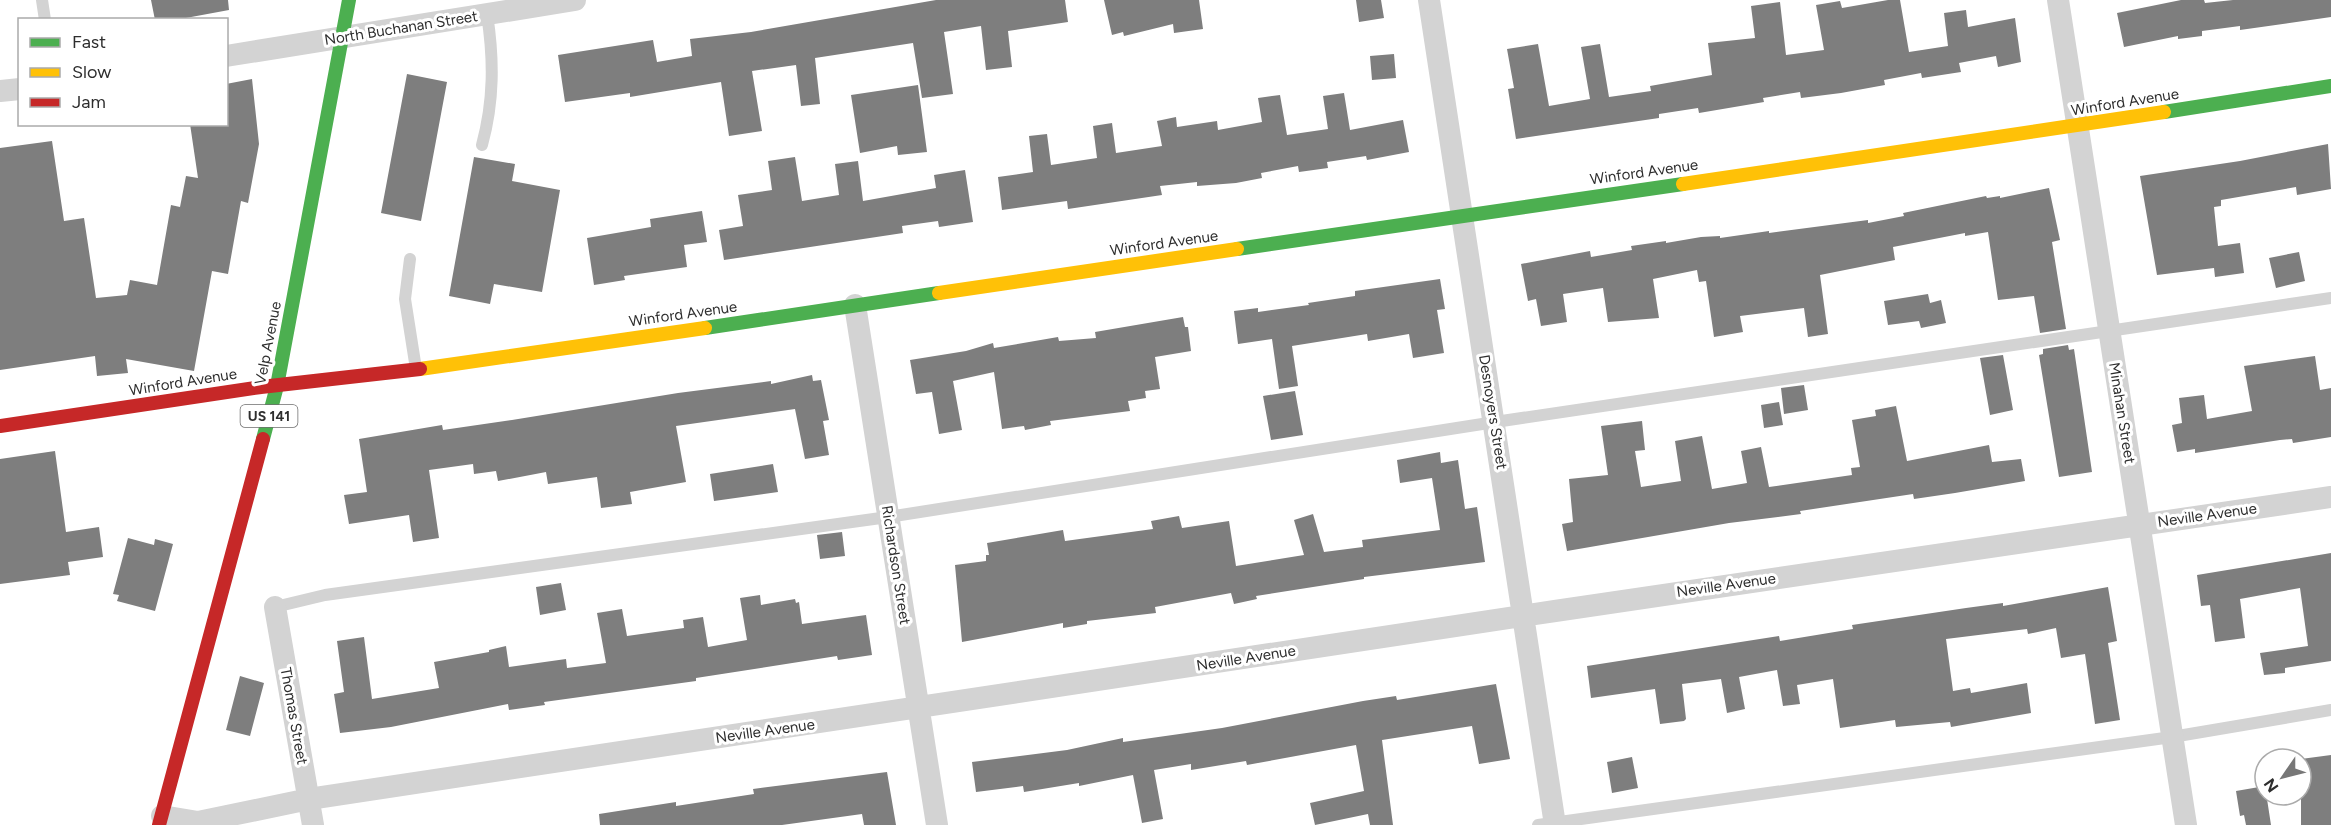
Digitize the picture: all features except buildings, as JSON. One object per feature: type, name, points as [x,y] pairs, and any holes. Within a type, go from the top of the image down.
[{"type":"street","name":"Velp Avenue","points":[[160,820],[277,386],[349,0]]},
{"type":"street","name":"North Buchanan Street","points":[[228,56],[575,0]]},
{"type":"street","name":"Desnoyers Street","points":[[1429,0],[1524,615],[1549,824]]},
{"type":"street","name":"Minahan Street","points":[[2058,0],[2186,825]]},
{"type":"street","name":"Winford Avenue","points":[[0,426],[277,386],[416,370],[2077,126],[2331,86]]},
{"type":"street","points":[[0,92],[18,88]]},
{"type":"street","name":"Richardson Street","points":[[855,305],[937,825]]},
{"type":"street","name":"Neville Avenue","points":[[160,820],[198,822],[309,799],[1524,615],[2331,497]]},
{"type":"street","name":"Thomas Street","points":[[275,607],[313,825]]},
{"type":"lane","points":[[42,0],[45,18]]},
{"type":"lane","points":[[482,145],[491,101],[493,56],[487,14]]},
{"type":"lane","points":[[410,259],[405,299],[416,370]]},
{"type":"lane","points":[[275,607],[325,595],[888,517],[1495,422],[2331,298]]},
{"type":"lane","points":[[1549,824],[2172,737],[2331,710]]},
{"type":"traffic: fast","points":[[263,439],[277,386],[349,0]]},
{"type":"traffic: fast","points":[[2164,112],[2331,86]]},
{"type":"traffic: fast","points":[[1237,249],[1683,184]]},
{"type":"traffic: fast","points":[[705,328],[939,293]]},
{"type":"traffic: slow","points":[[1683,184],[2164,112]]},
{"type":"traffic: slow","points":[[939,293],[1237,249]]},
{"type":"traffic: slow","points":[[420,369],[705,328]]},
{"type":"traffic: jam","points":[[0,426],[261,387],[420,369]]},
{"type":"traffic: jam","points":[[159,825],[263,439]]}]
